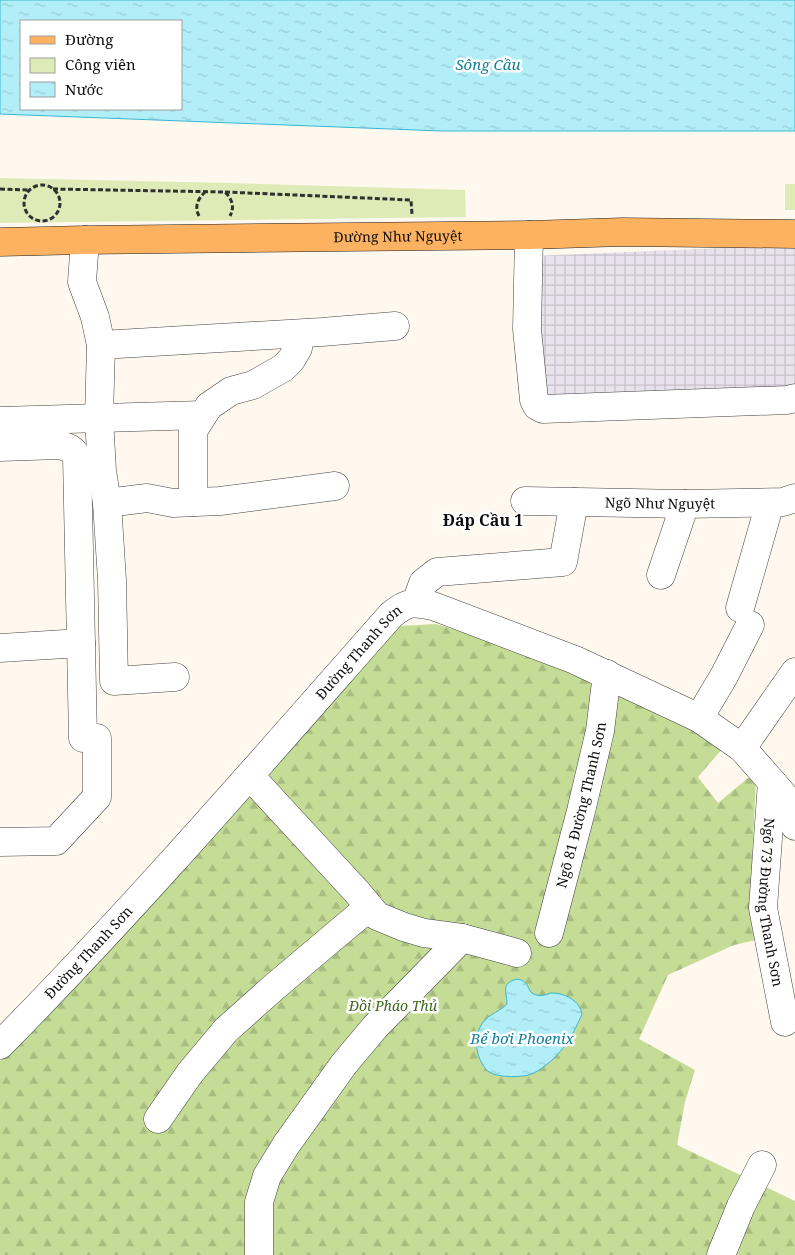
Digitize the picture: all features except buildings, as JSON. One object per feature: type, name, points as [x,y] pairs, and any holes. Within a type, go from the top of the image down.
[{"type":"main road","name":"Đường Như Nguyệt","points":[[0,242],[530,235],[623,232],[795,234]]},
{"type":"street","points":[[530,235],[527,329],[534,400],[537,406],[543,409],[787,400],[795,398]]},
{"type":"street","points":[[84,240],[82,282],[95,317],[101,345],[99,418],[112,580],[114,681],[175,677]]},
{"type":"street","points":[[101,345],[300,334],[395,326]]},
{"type":"street","points":[[194,502],[193,431],[203,414],[209,406],[231,392],[253,385],[283,368],[291,360],[298,348],[300,334]]},
{"type":"street","points":[[0,421],[203,414]]},
{"type":"street","points":[[0,446],[60,445],[73,450],[77,457],[83,738],[97,738],[98,797],[56,841],[0,842]]},
{"type":"street","points":[[107,503],[147,498],[173,503],[228,500],[336,486]]},
{"type":"street","points":[[700,718],[724,676],[783,500]]},
{"type":"street","name":"Ngõ Như Nguyệt","points":[[525,501],[685,504],[783,500]]},
{"type":"street","points":[[416,603],[423,583],[437,572],[563,562],[574,502]]},
{"type":"street","points":[[661,575],[685,504]]},
{"type":"street","name":"Đường Thanh Sơn","points":[[0,1045],[64,980],[250,776],[391,614],[402,606],[416,603],[433,606],[575,660],[700,718],[742,748],[772,782],[785,797],[795,826]]},
{"type":"street","points":[[0,648],[81,644]]},
{"type":"street","points":[[742,748],[795,672]]},
{"type":"street","name":"Ngõ 81 Đường Thanh Sơn","points":[[549,933],[582,810],[600,731],[607,674]]},
{"type":"street","points":[[250,776],[377,916],[424,933],[462,938],[517,953]]},
{"type":"street","name":"Ngõ 73 Đường Thanh Sơn","points":[[772,782],[763,908],[784,1022]]},
{"type":"street","points":[[158,1119],[190,1073],[226,1030],[369,907]]},
{"type":"street","points":[[259,1255],[259,1202],[268,1176],[286,1145],[344,1064],[375,1028],[462,938]]},
{"type":"street","points":[[721,1255],[741,1206],[762,1165]]},
{"type":"path","points":[[41,186],[47,186],[52,189],[57,192],[60,198],[60,209],[52,218],[42,221],[32,218],[25,209],[24,204],[27,194],[41,186]]},
{"type":"path","points":[[0,188],[31,190]]},
{"type":"path","points":[[52,189],[225,192],[412,200],[412,219]]},
{"type":"path","points":[[200,218],[196,208],[199,198],[205,192]]},
{"type":"path","points":[[225,192],[229,196],[233,207],[229,218]]},
{"type":"shaded area","points":[[795,245],[795,389],[538,399],[533,256]]},
{"type":"green space","points":[[0,178],[465,190],[466,217],[0,223]]},
{"type":"green space","points":[[785,184],[795,184],[795,210],[785,210]]},
{"type":"green space","name":"Đồi Pháo Thủ","points":[[436,624],[506,646],[653,706],[723,748],[698,777],[718,803],[748,778],[756,779],[752,863],[756,940],[734,945],[668,975],[639,1039],[695,1070],[685,1102],[677,1145],[795,1201],[795,1255],[0,1255],[0,1061],[239,807],[398,626]]},
{"type":"water","name":"Sông Cầu","points":[[0,0],[795,0],[795,131],[442,131],[0,114]]},
{"type":"water","name":"Bể bơi Phoenix","points":[[517,979],[525,982],[533,994],[541,996],[552,993],[567,996],[578,1005],[582,1014],[574,1032],[550,1062],[530,1075],[511,1077],[493,1074],[485,1068],[479,1058],[476,1040],[479,1029],[485,1020],[507,1004],[506,986]]},
{"type":"district","name":"Đáp Cầu 1","points":[[483,520]]}]
